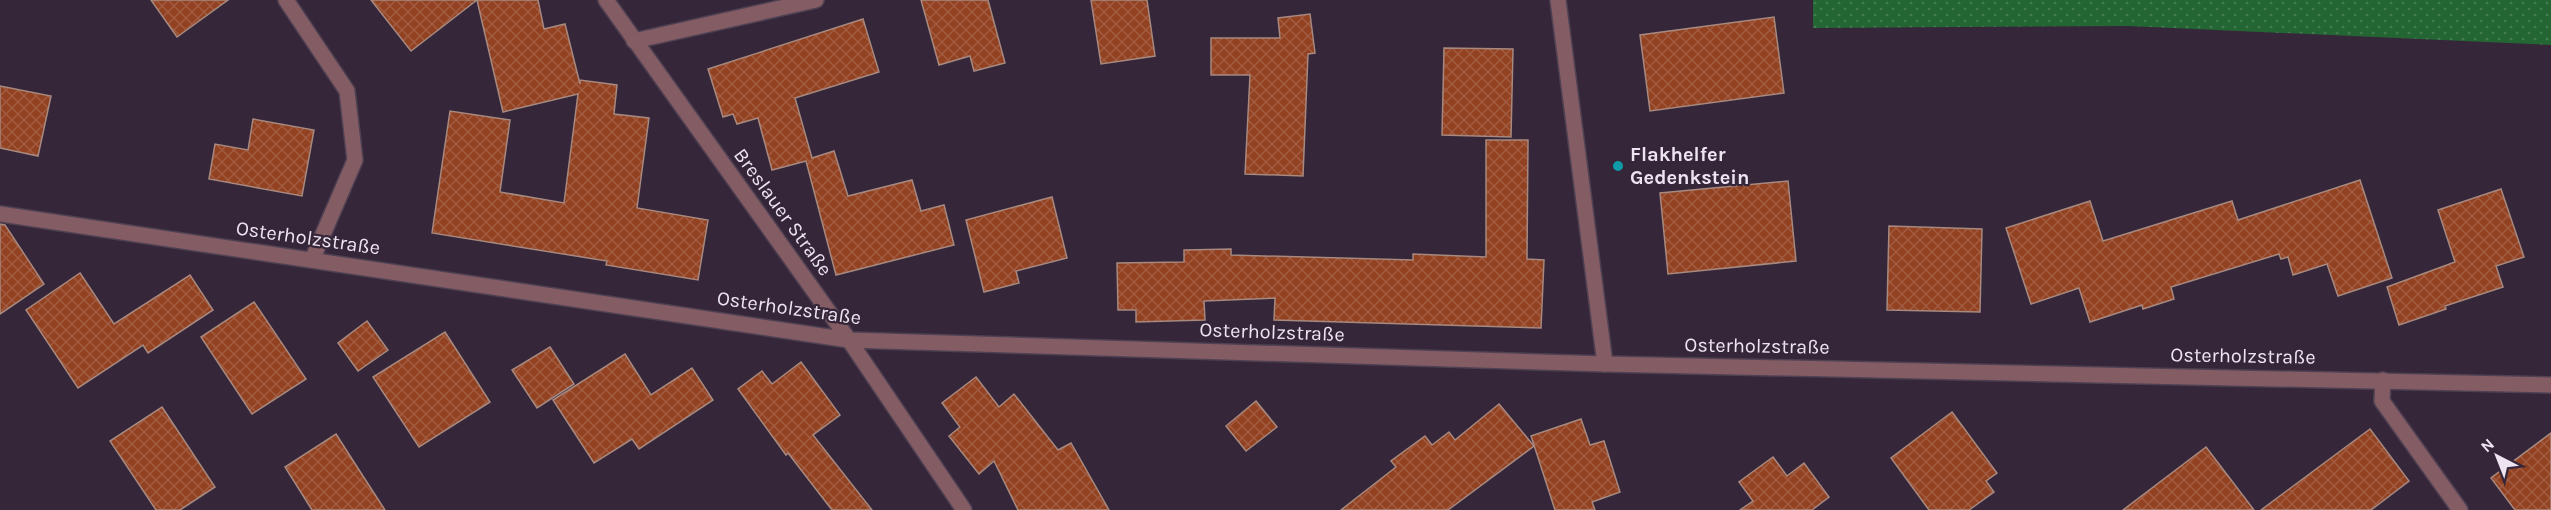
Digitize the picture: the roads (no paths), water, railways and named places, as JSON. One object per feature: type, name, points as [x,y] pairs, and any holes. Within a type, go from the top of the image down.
[{"type":"street","points":[[286,0],[347,91],[355,160],[312,260]]},
{"type":"street","name":"Breslauer Straße","points":[[606,0],[849,340],[964,510]]},
{"type":"street","points":[[634,41],[816,0]]},
{"type":"street","points":[[1558,0],[1605,364]]},
{"type":"street","name":"Osterholzstraße","points":[[0,214],[849,340],[1605,364],[2551,385]]},
{"type":"street","points":[[2383,380],[2382,402],[2460,510]]},
{"type":"place","name":"Flakhelfer Gedenkstein","points":[[1618,166]]}]
